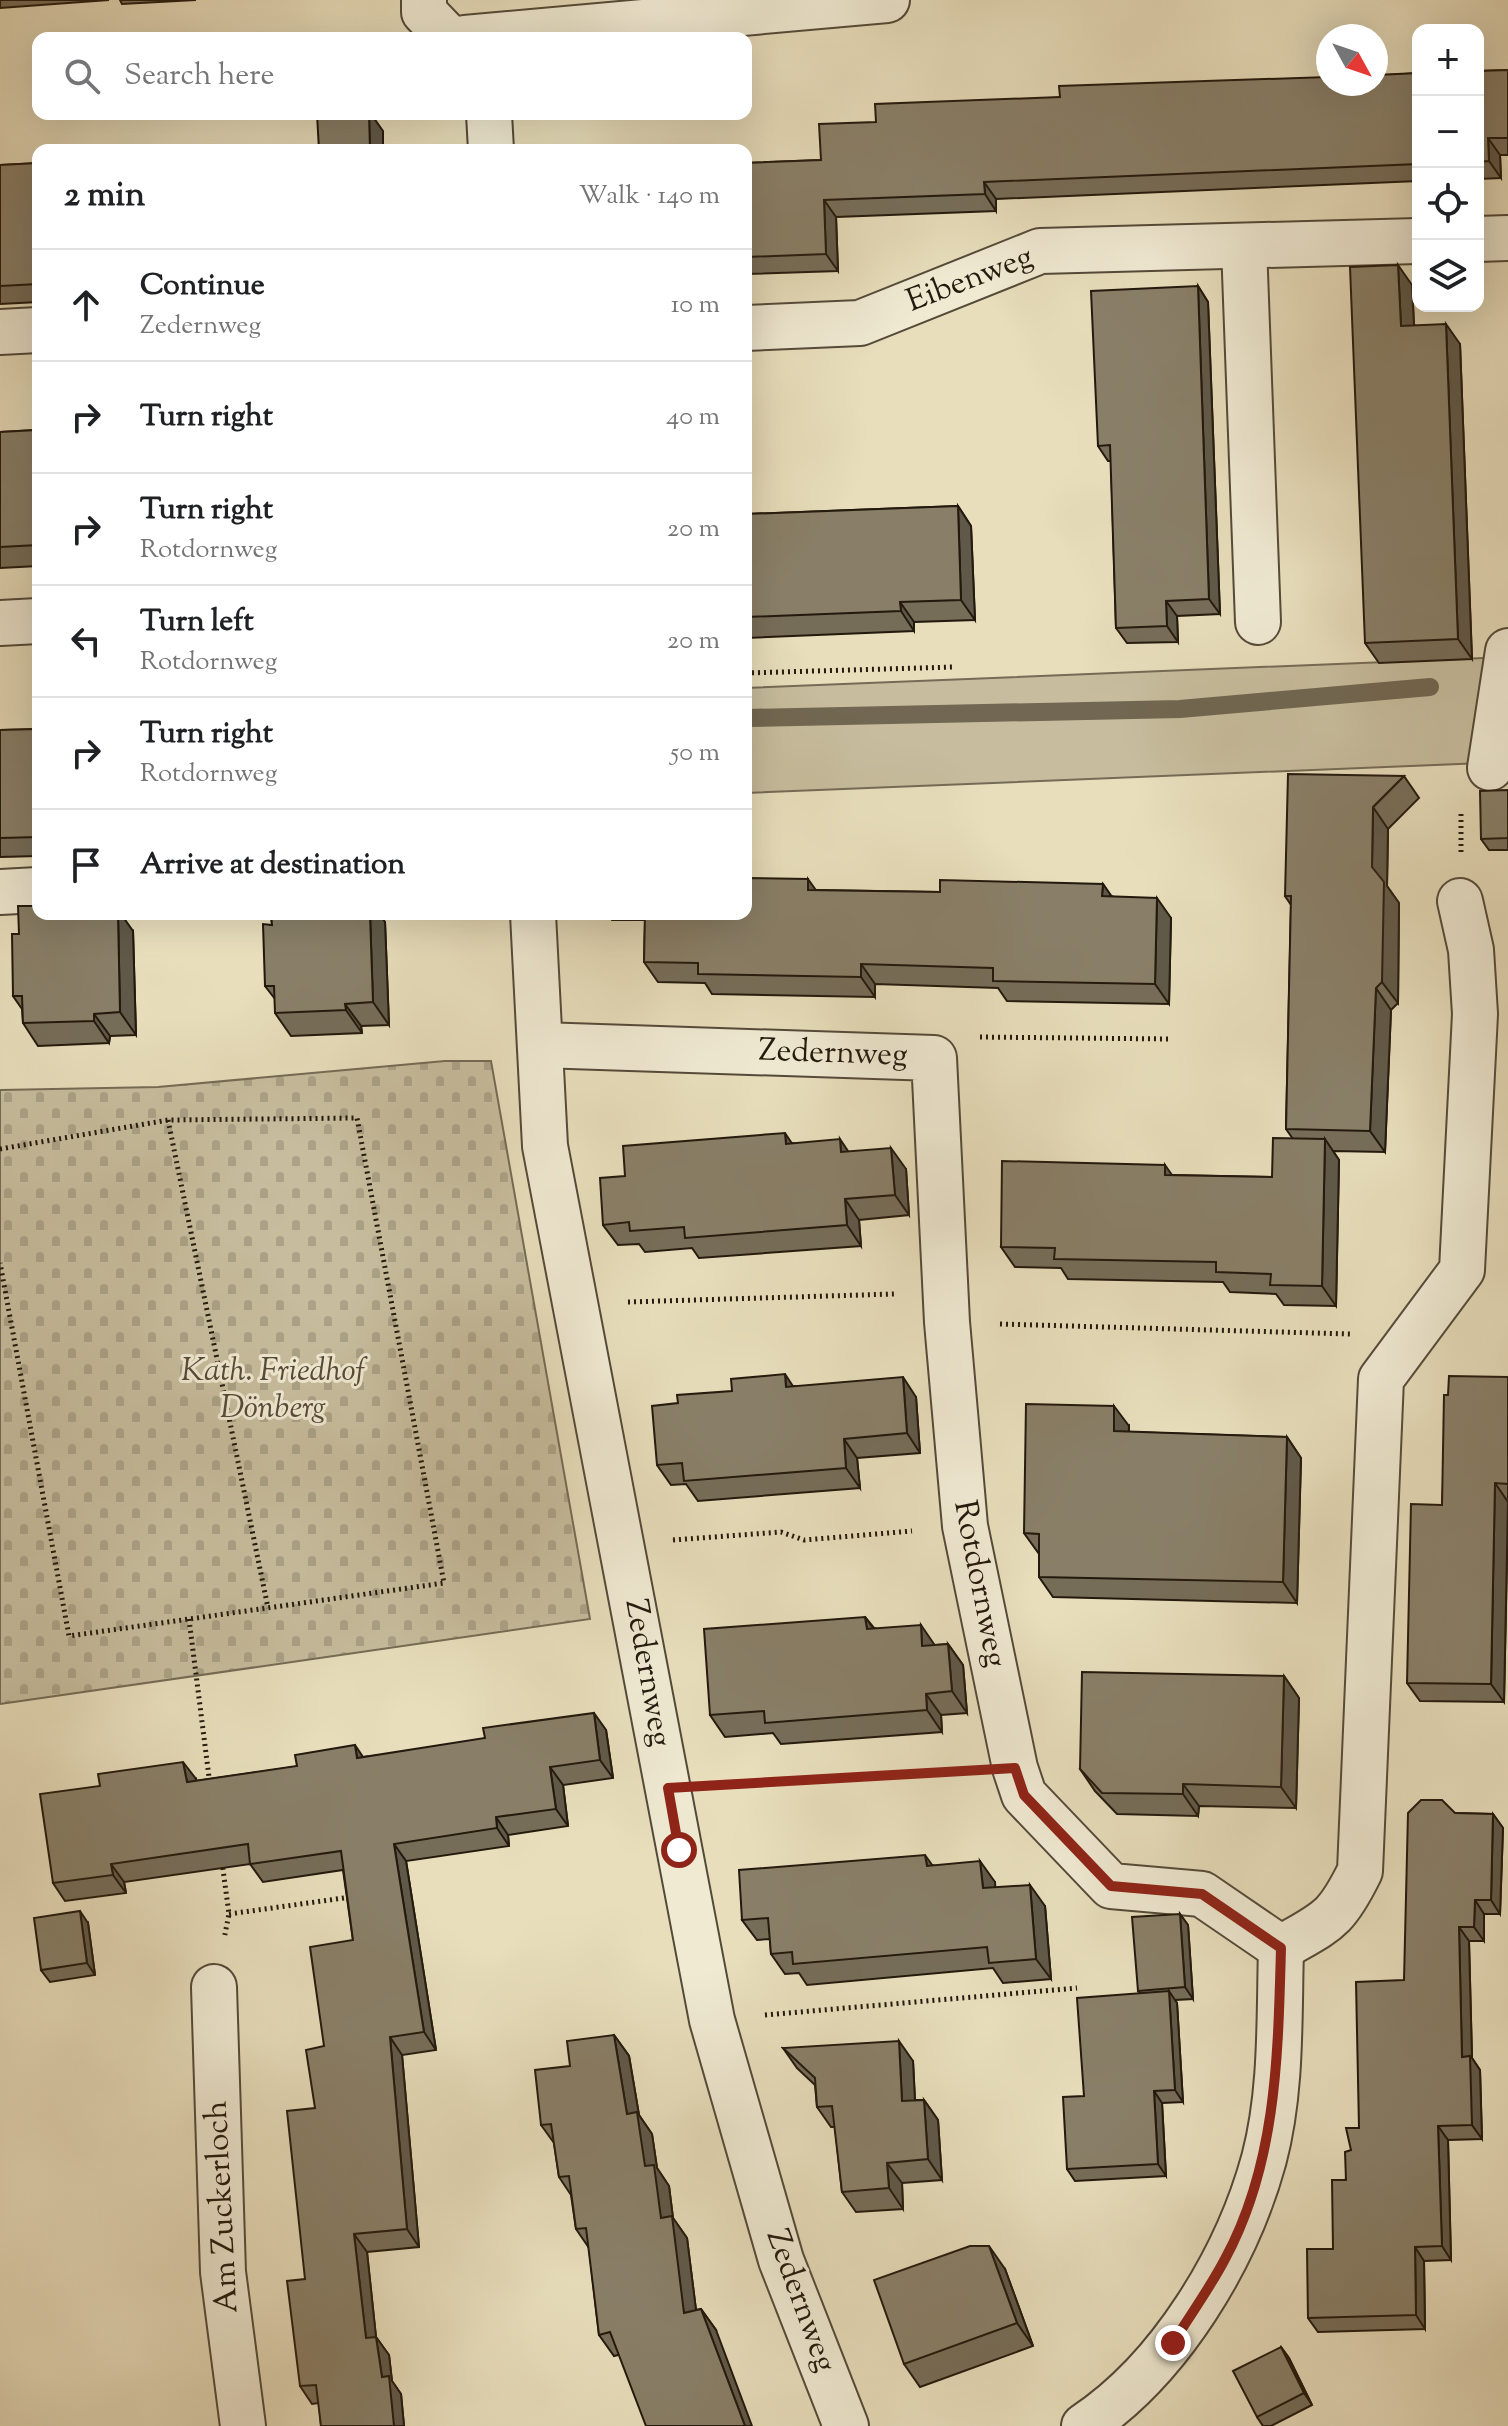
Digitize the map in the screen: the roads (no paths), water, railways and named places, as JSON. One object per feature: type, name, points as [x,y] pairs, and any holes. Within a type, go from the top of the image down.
[{"type":"street","points":[[424,0],[424,12],[443,32]]},
{"type":"street","points":[[532,32],[887,0]]},
{"type":"street","points":[[489,120],[491,144]]},
{"type":"street","points":[[1484,239],[1508,238]]},
{"type":"street","name":"Eibenweg","points":[[752,328],[860,323],[1040,251],[1412,241]]},
{"type":"street","points":[[1244,246],[1258,622]]},
{"type":"street","points":[[0,332],[32,330]]},
{"type":"street","points":[[0,623],[32,621]]},
{"type":"street","points":[[1490,768],[1508,651]]},
{"type":"street","points":[[0,892],[32,890]]},
{"type":"street","points":[[1084,2426],[1107,2411],[1173,2343],[1226,2257],[1264,2159],[1278,2074],[1281,1948],[1324,1925],[1346,1899],[1360,1871],[1381,1379],[1462,1270],[1492,1013],[1471,950],[1460,901]]},
{"type":"street","name":"Zedernweg","points":[[533,920],[545,1146],[624,1544],[712,2020],[781,2260],[846,2426]]},
{"type":"street","name":"Zedernweg","points":[[540,1045],[934,1058]]},
{"type":"street","name":"Rotdornweg","points":[[934,1058],[947,1307],[965,1526],[1015,1768],[1024,1795],[1111,1886],[1202,1894],[1281,1948]]},
{"type":"street","name":"Am Zuckerloch","points":[[214,1987],[223,2272],[243,2426]]},
{"type":"waterway","points":[[752,718],[1180,709],[1430,687]]},
{"type":"park label","name":"Kath. Friedhof Dönberg","points":[[273,1390]]}]
